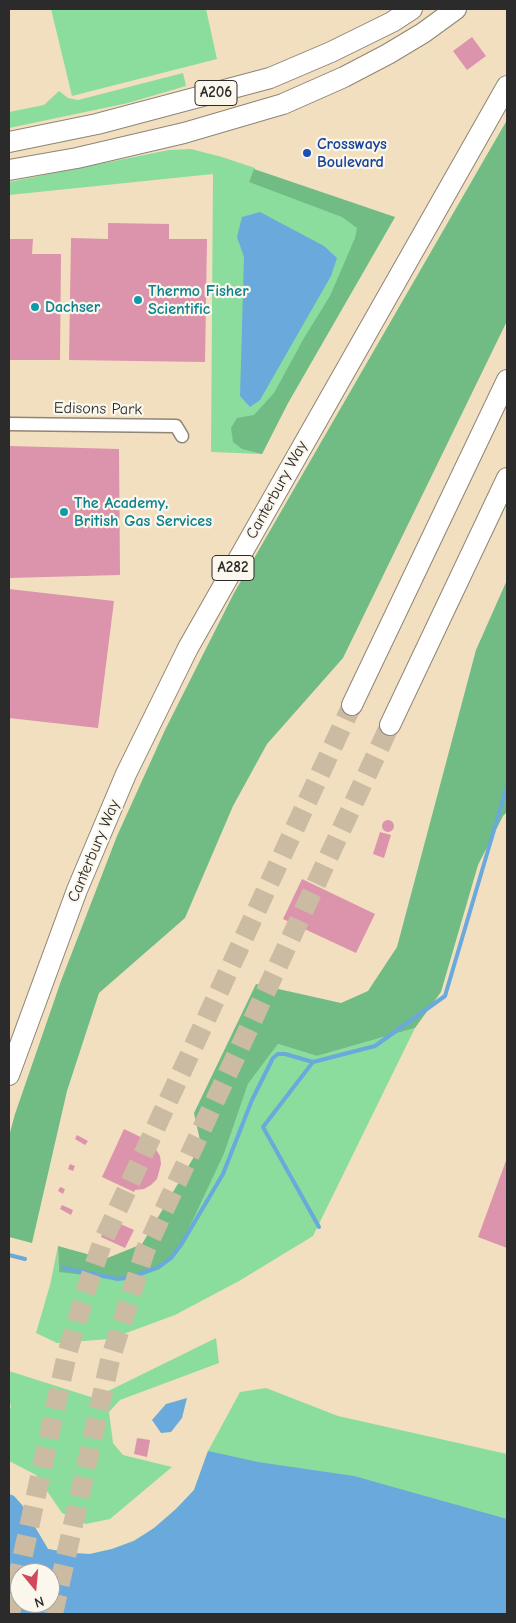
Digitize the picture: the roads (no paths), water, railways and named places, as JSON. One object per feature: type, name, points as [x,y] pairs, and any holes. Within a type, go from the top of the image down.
[{"type":"main road","name":"A206","points":[[9,142],[97,124],[270,78],[392,22],[412,9]]},
{"type":"main road","name":"A206","points":[[9,170],[77,158],[184,133],[283,104],[344,77],[388,54],[423,33],[456,9]]},
{"type":"main road","name":"Canterbury Way","points":[[9,1075],[77,890],[126,774],[188,648],[507,86]]},
{"type":"main road","points":[[352,705],[507,380]]},
{"type":"main road","points":[[390,725],[507,478]]},
{"type":"street","name":"Edisons Park","points":[[9,424],[176,426],[182,436]]},
{"type":"water","points":[[260,212],[324,246],[337,258],[331,276],[260,400],[250,407],[240,396],[244,257],[237,237],[242,217]]},
{"type":"water","points":[[187,1398],[182,1418],[171,1432],[161,1433],[152,1420],[166,1404]]},
{"type":"water","points":[[208,1451],[258,1462],[354,1476],[507,1519],[507,1614],[9,1614],[9,1494],[14,1496],[22,1505],[48,1549],[70,1553],[90,1554],[134,1541],[154,1528],[194,1490]]},
{"type":"waterway","points":[[63,1268],[118,1279],[132,1277],[159,1267],[171,1258],[181,1245],[223,1174],[252,1100],[273,1058],[278,1054],[285,1054],[313,1062],[375,1046],[445,996],[507,786]]},
{"type":"waterway","points":[[313,1062],[263,1127],[319,1227]]},
{"type":"waterway","points":[[9,1255],[25,1259]]},
{"type":"tunnel","points":[[10,1614],[67,1354],[103,1241],[352,705]]},
{"type":"tunnel","points":[[53,1614],[110,1360],[145,1251],[390,725]]},
{"type":"place","name":"Crossways Boulevard","points":[[307,153]]},
{"type":"place","name":"Thermo Fisher Scientific","points":[[138,300]]},
{"type":"place","name":"Dachser","points":[[35,307]]},
{"type":"place","name":"The Academy, British Gas Services","points":[[64,512]]}]
